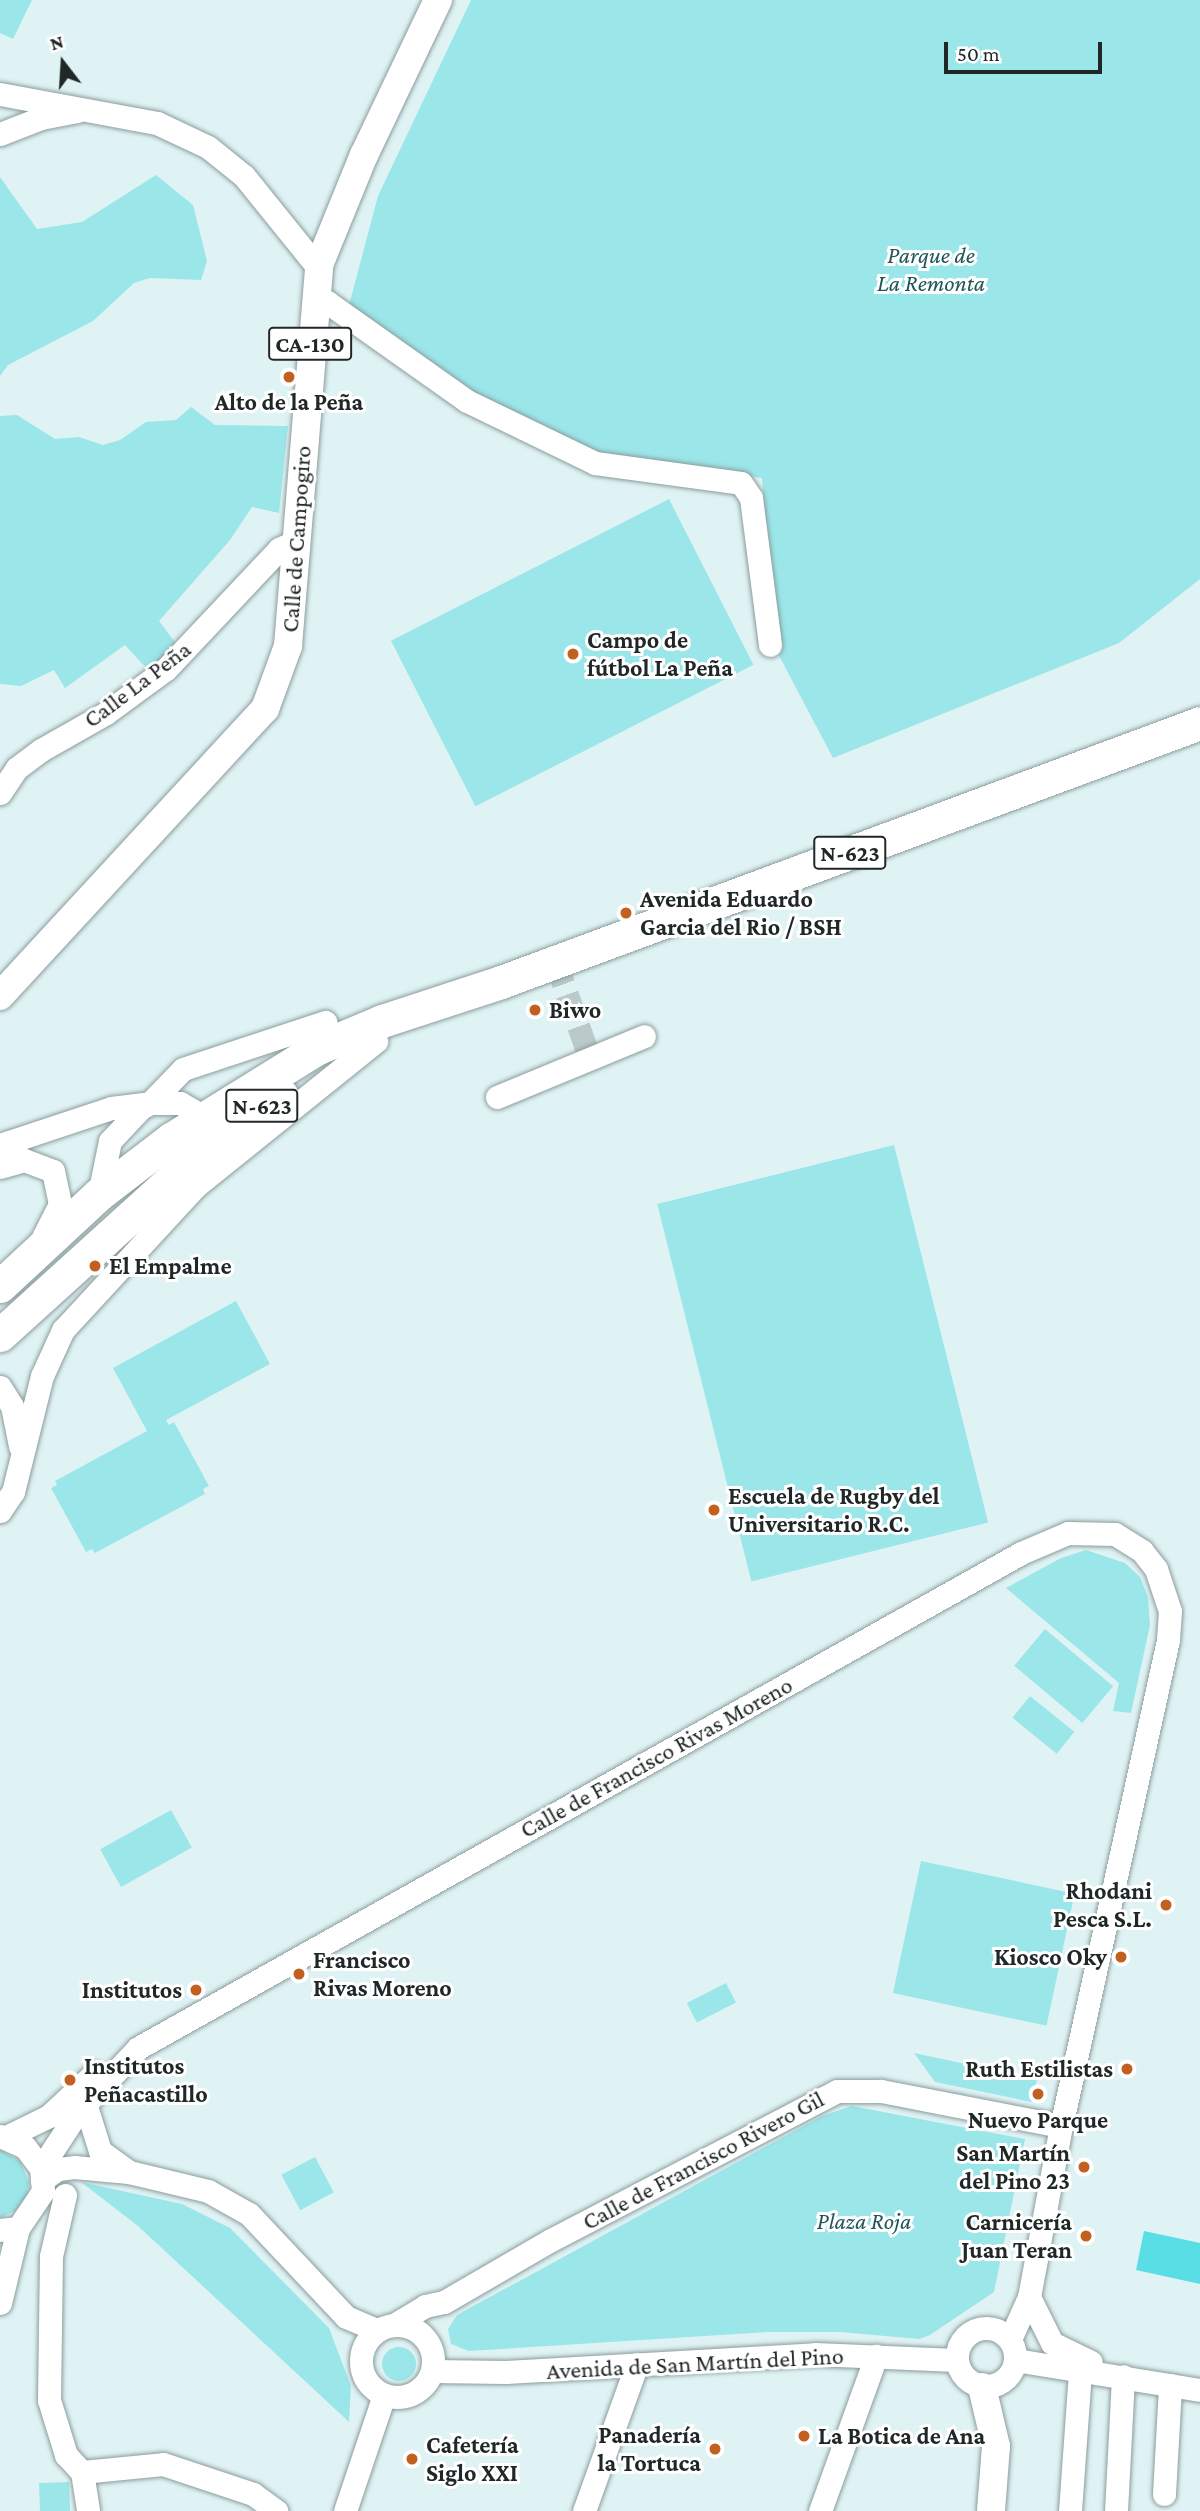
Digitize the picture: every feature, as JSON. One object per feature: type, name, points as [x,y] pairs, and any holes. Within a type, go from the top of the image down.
[{"type":"highway","name":"N-623","points":[[8,1277],[99,1194],[204,1117],[318,1048],[382,1021],[501,982],[1200,723]]},
{"type":"highway","name":"N-623","points":[[0,1335],[182,1179],[259,1108],[376,1041],[501,982]]},
{"type":"main road","name":"Calle de Campogiro","points":[[0,996],[265,709],[288,646],[319,269],[364,155],[438,0]]},
{"type":"main road","points":[[982,2387],[996,2446],[991,2511]]},
{"type":"street","points":[[0,94],[93,108],[157,123],[208,147],[253,186],[319,269]]},
{"type":"street","points":[[0,134],[41,118],[93,108]]},
{"type":"street","points":[[315,298],[359,324],[467,401],[595,463],[741,483],[751,498],[770,645]]},
{"type":"street","name":"Calle La Peña","points":[[0,793],[17,768],[41,750],[106,713],[166,669],[279,548],[298,540]]},
{"type":"street","points":[[99,1194],[110,1141],[124,1123],[150,1103],[183,1069],[325,1022]]},
{"type":"street","points":[[497,1097],[644,1036]]},
{"type":"street","points":[[0,1145],[111,1108],[150,1103],[180,1103],[204,1117],[205,1139],[182,1179],[107,1278],[53,1343],[21,1453],[13,1492],[0,1511]]},
{"type":"street","points":[[124,1123],[135,1168],[182,1179]]},
{"type":"street","points":[[0,1167],[24,1160],[53,1171],[60,1204],[41,1240],[8,1277]]},
{"type":"street","points":[[0,1387],[16,1416],[21,1453]]},
{"type":"street","name":"Calle de Francisco Rivas Moreno","points":[[4,2136],[59,2119],[85,2103],[121,2062],[138,2048],[362,1921],[1049,1539],[1090,1531],[1124,1539],[1142,1550],[1156,1569],[1170,1611],[1168,1640],[1061,2126]]},
{"type":"street","name":"Calle de Francisco Rivas Moreno","points":[[0,2294],[9,2229],[43,2191],[41,2174],[59,2119],[90,2075],[121,2062]]},
{"type":"street","name":"Calle de Francisco Rivero Gil","points":[[387,2326],[425,2306],[444,2302],[551,2239],[837,2091],[881,2091],[1061,2126]]},
{"type":"street","points":[[85,2103],[93,2136],[100,2151],[129,2172]]},
{"type":"street","points":[[59,2119],[93,2136]]},
{"type":"street","points":[[1061,2126],[1029,2297],[1012,2350],[1004,2378],[982,2387],[962,2375],[956,2360],[963,2339],[975,2331],[1000,2330],[1012,2350],[1080,2370],[1200,2390]]},
{"type":"street","points":[[4,2136],[25,2147],[41,2174],[74,2167],[129,2172],[208,2191],[248,2214],[346,2317],[366,2379],[384,2395],[405,2396],[420,2389],[433,2371],[428,2341],[444,2302]]},
{"type":"street","points":[[65,2195],[51,2256],[49,2400],[66,2455],[82,2472],[88,2511]]},
{"type":"street","points":[[1029,2297],[1052,2343],[1069,2354],[1133,2378]]},
{"type":"street","points":[[346,2317],[387,2326],[415,2328],[428,2341]]},
{"type":"street","points":[[360,2362],[365,2343],[387,2326]]},
{"type":"street","name":"Avenida de San Martín del Pino","points":[[433,2371],[506,2372],[815,2354],[956,2360]]},
{"type":"street","points":[[820,2511],[876,2356]]},
{"type":"street","points":[[584,2511],[637,2364]]},
{"type":"street","points":[[1070,2511],[1080,2370]]},
{"type":"street","points":[[1116,2511],[1133,2378]]},
{"type":"street","points":[[1164,2494],[1170,2385]]},
{"type":"street","points":[[345,2511],[384,2395]]},
{"type":"street","points":[[82,2472],[163,2464],[253,2494],[276,2511]]},
{"type":"green space","points":[[0,0],[32,0],[13,39],[0,33]]},
{"type":"green space","name":"Parque de La Remonta","points":[[471,0],[1200,0],[1200,579],[1119,643],[833,758],[776,650],[762,478],[596,456],[495,408],[348,309],[378,196]]},
{"type":"green space","points":[[156,175],[193,205],[207,261],[201,280],[150,278],[134,283],[93,321],[8,365],[0,376],[0,177],[37,229],[82,222]]},
{"type":"green space","points":[[191,407],[215,425],[288,426],[279,513],[252,507],[230,540],[159,621],[178,646],[149,671],[125,645],[65,688],[54,670],[21,686],[0,684],[0,416],[17,415],[55,439],[79,437],[103,445],[120,440],[146,422],[176,420]]},
{"type":"green space","name":"Campo de fútbol La Peña","points":[[669,499],[753,665],[475,806],[391,641]]},
{"type":"green space","points":[[894,1145],[988,1522],[751,1581],[657,1204]]},
{"type":"green space","points":[[236,1301],[270,1364],[166,1420],[169,1425],[174,1422],[209,1486],[203,1489],[205,1494],[95,1553],[92,1549],[86,1552],[51,1488],[57,1485],[55,1481],[147,1431],[113,1368]]},
{"type":"green space","points":[[1086,1550],[1125,1563],[1140,1577],[1148,1597],[1150,1625],[1131,1713],[1113,1711],[1119,1683],[1006,1588],[1061,1558]]},
{"type":"green space","points":[[1045,1629],[1113,1686],[1082,1723],[1014,1666]]},
{"type":"green space","points":[[1030,1696],[1074,1732],[1057,1754],[1012,1718]]},
{"type":"green space","points":[[171,1810],[192,1848],[121,1887],[100,1849]]},
{"type":"green space","points":[[921,1861],[1075,1894],[1047,2026],[893,1993]]},
{"type":"green space","points":[[726,1983],[736,2003],[697,2023],[687,2003]]},
{"type":"green space","points":[[914,2053],[1037,2079],[1032,2102],[935,2082]]},
{"type":"green space","name":"Plaza Roja","points":[[852,2106],[1025,2139],[994,2292],[930,2335],[919,2339],[840,2332],[767,2332],[469,2351],[451,2344],[448,2329],[457,2315],[822,2116]]},
{"type":"green space","points":[[0,2150],[20,2161],[29,2182],[27,2197],[19,2209],[0,2218]]},
{"type":"green space","points":[[315,2157],[334,2192],[300,2210],[281,2175]]},
{"type":"green space","points":[[81,2182],[182,2204],[230,2228],[329,2328],[351,2386],[349,2422],[138,2226]]},
{"type":"green space","points":[[399,2347],[411,2352],[416,2364],[411,2376],[399,2381],[387,2376],[382,2364],[387,2352]]},
{"type":"green space","points":[[69,2482],[70,2511],[40,2511],[39,2483]]},
{"type":"shaded area","points":[[1144,2231],[1200,2243],[1200,2284],[1136,2270]]},
{"type":"tunnel","points":[[556,962],[590,1058]]},
{"type":"place","name":"Alto de la Peña","points":[[289,377]]},
{"type":"place","name":"Campo de fútbol La Peña","points":[[573,654]]},
{"type":"place","name":"Avenida Eduardo Garcia del Rio / BSH","points":[[626,913]]},
{"type":"place","name":"Biwo","points":[[535,1010]]},
{"type":"place","name":"El Empalme","points":[[95,1266]]},
{"type":"place","name":"Escuela de Rugby del Universitario R.C.","points":[[714,1510]]},
{"type":"place","name":"Rhodani Pesca S.L.","points":[[1166,1905]]},
{"type":"place","name":"Kiosco Oky","points":[[1121,1957]]},
{"type":"place","name":"Francisco Rivas Moreno","points":[[299,1974]]},
{"type":"place","name":"Institutos","points":[[196,1990]]},
{"type":"place","name":"Ruth Estilistas","points":[[1127,2069]]},
{"type":"place","name":"Institutos Peñacastillo","points":[[70,2080]]},
{"type":"place","name":"Nuevo Parque","points":[[1038,2094]]},
{"type":"place","name":"San Martín del Pino 23","points":[[1084,2167]]},
{"type":"place","name":"Carnicería Juan Teran","points":[[1086,2236]]},
{"type":"place","name":"La Botica de Ana","points":[[804,2436]]},
{"type":"place","name":"Panadería la Tortuca","points":[[715,2449]]},
{"type":"place","name":"Cafetería Siglo XXI","points":[[412,2459]]}]
